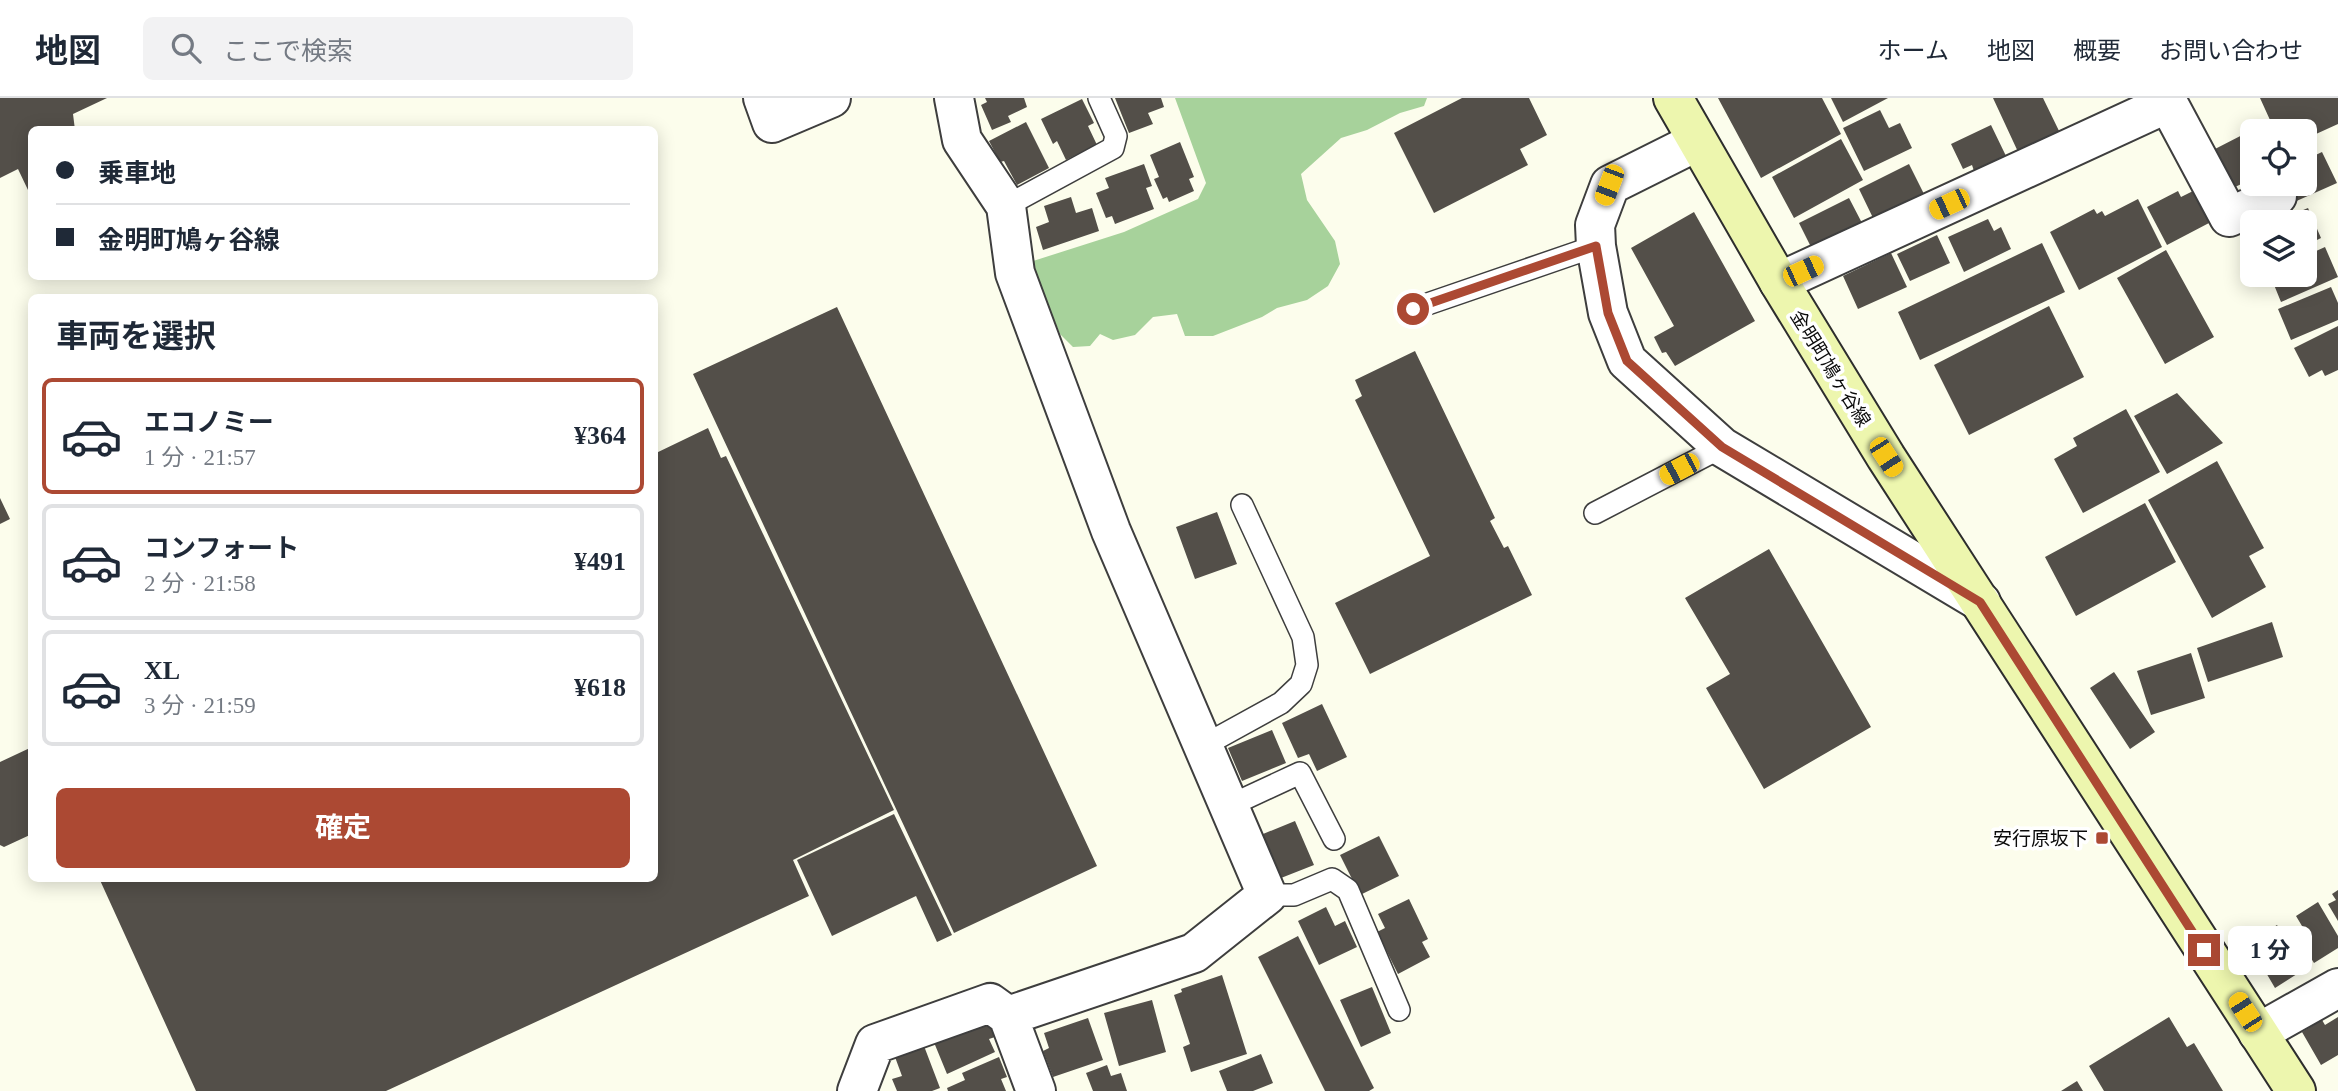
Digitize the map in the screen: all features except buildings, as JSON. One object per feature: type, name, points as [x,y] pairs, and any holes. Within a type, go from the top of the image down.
[{"type":"main road","name":"金明町鳩ヶ谷線","points":[[1673,98],[1779,282],[1886,457],[2295,1091]]},
{"type":"street","points":[[763,98],[772,123],[831,98]]},
{"type":"street","points":[[954,98],[962,140],[1006,206],[1014,273],[1111,531],[1267,895],[1194,953],[1009,1016]]},
{"type":"street","points":[[1779,282],[2168,103],[2229,218],[2277,196]]},
{"type":"street","points":[[1696,142],[1609,185],[1595,225],[1608,313],[1627,361],[1722,447],[1980,602]]},
{"type":"street","points":[[2258,1033],[2338,988]]},
{"type":"street","points":[[857,1091],[875,1044],[990,1003],[1009,1016],[1036,1091]]},
{"type":"lane","points":[[1006,206],[1113,148],[1116,136],[1099,98]]},
{"type":"lane","points":[[1413,309],[1596,246]]},
{"type":"lane","points":[[1595,513],[1722,447]]},
{"type":"lane","points":[[1203,746],[1281,703],[1301,684],[1307,665],[1303,637],[1242,505]]},
{"type":"lane","points":[[1228,806],[1300,773],[1334,839]]},
{"type":"lane","points":[[1267,895],[1294,895],[1332,879],[1348,890],[1399,1010]]},
{"type":"green space","points":[[1175,98],[1427,98],[1424,106],[1400,113],[1367,130],[1341,138],[1301,174],[1307,200],[1335,241],[1340,264],[1328,286],[1307,300],[1277,308],[1262,317],[1213,336],[1185,336],[1177,314],[1153,317],[1135,335],[1113,340],[1100,334],[1090,346],[1073,347],[1060,334],[1030,262],[1124,232],[1198,199],[1206,183]]},
{"type":"place","name":"安行原坂下","points":[[2102,838]]},
{"type":"route","points":[[1413,309],[1596,246],[1608,313],[1627,361],[1722,447],[1980,602],[2204,950]]}]
